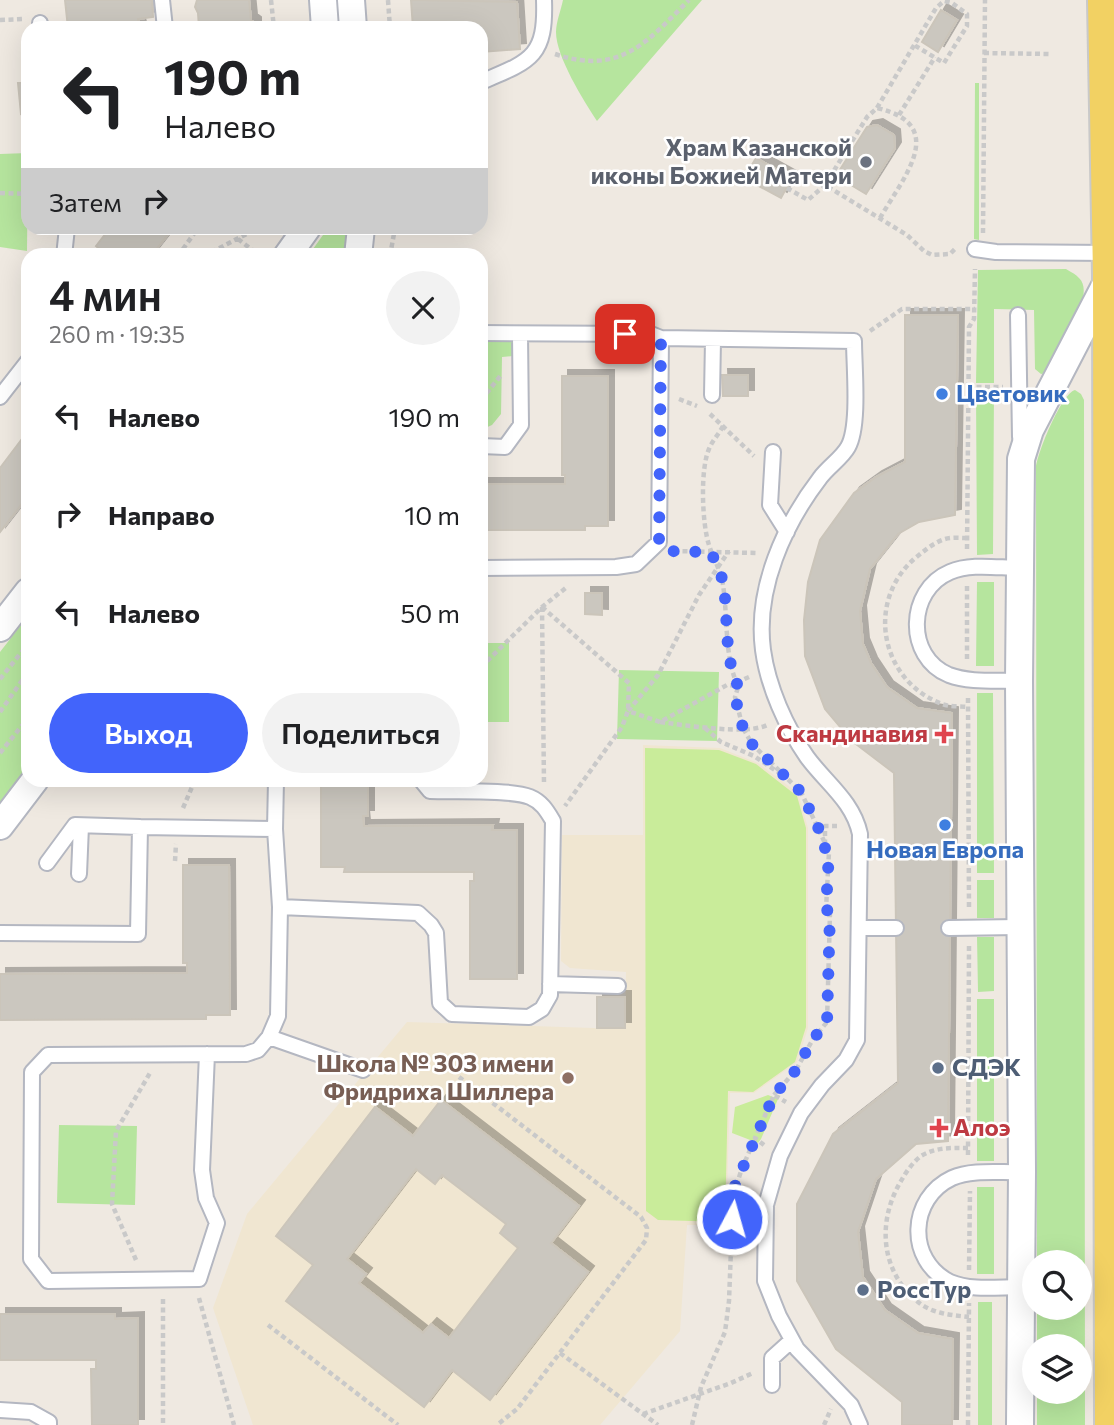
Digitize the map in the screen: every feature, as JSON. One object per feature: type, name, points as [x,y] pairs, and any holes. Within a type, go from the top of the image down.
[{"type":"main road","points":[[1107,0],[1112,263],[1114,1425]]},
{"type":"street","points":[[323,0],[324,21]]},
{"type":"street","points":[[351,0],[352,21]]},
{"type":"street","points":[[1020,1425],[1021,459],[1030,430],[1112,263]]},
{"type":"street","points":[[0,628],[21,601]]},
{"type":"street","points":[[0,826],[30,787]]},
{"type":"lane","points":[[162,0],[164,21]]},
{"type":"lane","points":[[488,79],[510,70],[538,48],[545,31],[544,0]]},
{"type":"lane","points":[[979,249],[996,253],[1112,263]]},
{"type":"lane","points":[[1018,315],[1021,459]]},
{"type":"lane","points":[[488,333],[651,334],[661,338],[713,340],[854,341],[854,425],[848,447],[821,476],[787,531],[767,585],[761,620],[763,652],[784,715],[807,757],[843,797],[859,826],[860,928],[857,1040],[846,1060],[822,1085],[801,1113],[780,1156],[766,1205],[765,1281],[797,1349],[851,1405],[860,1425]]},
{"type":"lane","points":[[488,446],[505,447],[522,425],[520,335]]},
{"type":"lane","points":[[488,568],[616,567],[636,564],[659,542],[661,338]]},
{"type":"lane","points":[[712,395],[713,340]]},
{"type":"lane","points":[[0,397],[21,370]]},
{"type":"lane","points":[[773,452],[770,505],[787,531]]},
{"type":"lane","points":[[1019,681],[968,679],[949,675],[933,664],[922,650],[917,633],[917,614],[923,597],[934,582],[949,572],[967,568],[1020,568]]},
{"type":"lane","points":[[207,1054],[202,1170],[206,1198],[217,1223],[199,1279],[48,1281],[32,1259],[32,1072],[48,1055],[160,1054],[207,1054],[246,1054],[258,1050],[269,1037],[278,1016],[280,907],[275,829],[276,787]]},
{"type":"lane","points":[[280,907],[418,913],[436,933],[440,1003],[452,1014],[528,1017],[542,1009],[550,995],[553,821],[544,806],[530,797],[430,791],[427,787]]},
{"type":"lane","points":[[47,863],[75,825],[275,829]]},
{"type":"lane","points":[[79,874],[81,826]]},
{"type":"lane","points":[[0,933],[138,934],[140,827]]},
{"type":"lane","points":[[949,928],[1020,927]]},
{"type":"lane","points":[[860,928],[896,928]]},
{"type":"lane","points":[[550,984],[618,986]]},
{"type":"lane","points":[[269,1037],[363,1070]]},
{"type":"lane","points":[[1020,1287],[969,1287],[939,1276],[921,1252],[918,1220],[924,1204],[935,1188],[953,1177],[970,1173],[1022,1172]]},
{"type":"lane","points":[[772,1385],[772,1358],[792,1340]]},
{"type":"lane","points":[[0,1410],[31,1412],[49,1422],[49,1425]]},
{"type":"path","points":[[271,0],[273,21]]},
{"type":"path","points":[[388,0],[390,21]]},
{"type":"path","points":[[538,48],[576,61],[615,59],[646,43],[689,0]]},
{"type":"path","points":[[968,1425],[968,387],[969,327],[974,319],[975,270],[979,249],[985,0]]},
{"type":"path","points":[[787,188],[808,200],[825,185],[867,117],[877,108],[914,45],[936,8],[944,1],[953,3],[967,14],[967,26],[944,63],[914,45]]},
{"type":"path","points":[[985,53],[1050,54]]},
{"type":"path","points":[[900,115],[935,57]]},
{"type":"path","points":[[877,108],[900,115],[911,124],[918,135],[914,160],[880,218]]},
{"type":"path","points":[[825,185],[880,218],[932,255],[950,254],[956,248]]},
{"type":"path","points":[[0,193],[21,194]]},
{"type":"path","points":[[220,248],[246,235]]},
{"type":"path","points":[[239,239],[250,248]]},
{"type":"path","points":[[488,391],[506,368]]},
{"type":"path","points":[[968,387],[1019,386]]},
{"type":"path","points":[[661,397],[676,398],[702,408],[772,471]]},
{"type":"path","points":[[723,426],[709,448],[706,459],[704,516],[705,532],[723,584],[727,635],[738,686]]},
{"type":"path","points":[[659,542],[668,551],[729,551],[777,555]]},
{"type":"path","points":[[628,711],[658,675],[717,566],[729,551]]},
{"type":"path","points":[[488,660],[542,607],[592,567]]},
{"type":"path","points":[[542,607],[629,682],[628,711],[622,727],[553,821]]},
{"type":"path","points":[[542,607],[544,806]]},
{"type":"path","points":[[0,679],[21,653]]},
{"type":"path","points":[[767,668],[740,681],[735,697],[743,728],[752,744],[801,792],[825,842]]},
{"type":"path","points":[[0,712],[21,682]]},
{"type":"path","points":[[660,722],[727,685],[738,686]]},
{"type":"path","points":[[628,711],[660,722],[743,728],[763,728],[784,715]]},
{"type":"path","points":[[0,753],[21,727]]},
{"type":"path","points":[[705,727],[721,742],[754,756],[787,777]]},
{"type":"path","points":[[692,1425],[699,1393],[726,1325],[733,1197],[741,1171],[774,1095],[796,1070],[813,1039],[827,1023],[830,913],[826,909],[829,852],[825,849],[825,826],[859,826]]},
{"type":"path","points":[[141,1281],[141,1272],[112,1204],[116,1131],[160,1054]]},
{"type":"path","points":[[459,1077],[645,1222],[646,1240],[517,1409],[497,1425]]},
{"type":"path","points":[[774,1095],[801,1113]]},
{"type":"path","points":[[755,1138],[780,1156]]},
{"type":"path","points":[[199,1279],[198,1295],[234,1425]]},
{"type":"path","points":[[163,1281],[163,1425]]},
{"type":"path","points":[[268,1325],[398,1425]]},
{"type":"path","points":[[559,1353],[657,1425]]},
{"type":"path","points":[[643,1414],[749,1376],[772,1358]]},
{"type":"shaded area","name":"Школа № 303 имени Фридриха Шиллера","points":[[643,745],[720,748],[758,763],[798,793],[808,828],[808,1028],[797,1062],[754,1093],[730,1093],[726,1225],[687,1225],[680,1331],[600,1425],[253,1425],[213,1308],[247,1214],[407,1022],[625,1029],[626,972],[570,968],[561,961],[562,835],[643,835]]},
{"type":"green space","points":[[563,0],[702,0],[597,121],[572,78],[557,42],[556,28]]},
{"type":"green space","points":[[975,83],[979,83],[979,240],[974,239]]},
{"type":"green space","points":[[21,153],[21,235],[27,235],[27,248],[21,250],[0,247],[0,154]]},
{"type":"green space","points":[[323,235],[346,235],[345,248],[314,248]]},
{"type":"green space","points":[[1066,269],[1081,280],[1084,287],[1083,298],[1046,373],[1041,374],[1035,369],[1034,310],[994,309],[994,383],[976,383],[978,270]]},
{"type":"green space","points":[[488,340],[513,341],[513,356],[502,357],[501,414],[488,427]]},
{"type":"green space","points":[[976,390],[994,390],[993,554],[977,555]]},
{"type":"green space","points":[[1075,390],[1084,400],[1085,1250],[1037,1250],[1036,467],[1057,412],[1069,394]]},
{"type":"green space","points":[[977,582],[994,582],[994,666],[976,666]]},
{"type":"green space","points":[[21,625],[21,777],[0,804],[0,652]]},
{"type":"green space","points":[[488,643],[509,643],[509,722],[488,722]]},
{"type":"green space","points":[[619,670],[719,672],[717,741],[617,739]]},
{"type":"green space","points":[[977,693],[993,693],[994,873],[977,873]]},
{"type":"green space","points":[[645,748],[719,750],[756,764],[797,796],[806,828],[806,1027],[795,1062],[753,1092],[728,1091],[725,1222],[658,1220],[646,1211]]},
{"type":"green space","points":[[977,880],[994,880],[994,918],[977,918]]},
{"type":"green space","points":[[977,937],[994,937],[994,991],[978,992]]},
{"type":"green space","points":[[977,999],[994,999],[994,1161],[977,1161]]},
{"type":"green space","points":[[768,1095],[778,1099],[758,1143],[732,1133],[735,1107]]},
{"type":"green space","points":[[59,1125],[137,1126],[135,1205],[57,1203]]},
{"type":"green space","points":[[977,1187],[994,1187],[994,1274],[977,1274]]},
{"type":"green space","points":[[978,1302],[992,1302],[992,1425],[978,1425]]},
{"type":"green space","points":[[1037,1320],[1085,1320],[1085,1334],[1037,1334]]},
{"type":"green space","points":[[1037,1404],[1085,1404],[1085,1425],[1037,1425]]},
{"type":"building","points":[[65,0],[152,0],[153,17],[138,21],[67,21]]},
{"type":"building","points":[[197,0],[249,0],[252,21],[199,21],[195,7]]},
{"type":"building","points":[[411,0],[517,2],[520,49],[488,51],[488,21],[412,21]]},
{"type":"building","points":[[941,10],[957,20],[938,52],[922,42]]},
{"type":"building","points":[[18,83],[21,83],[21,114]]},
{"type":"building","name":"Храм Казанской иконы Божией Матери","points":[[877,125],[894,135],[895,148],[866,194],[836,176],[867,127]]},
{"type":"building","points":[[756,158],[792,178],[781,198],[744,178]]},
{"type":"building","points":[[105,235],[168,235],[157,248],[96,246]]},
{"type":"building","points":[[905,315],[958,315],[955,515],[919,522],[898,534],[870,569],[860,611],[863,644],[871,663],[887,687],[917,708],[952,713],[948,1141],[916,1144],[876,1179],[858,1232],[863,1277],[885,1310],[918,1333],[953,1339],[952,1425],[902,1425],[902,1402],[836,1349],[797,1281],[797,1204],[833,1134],[898,1083],[894,773],[852,741],[825,709],[805,656],[804,620],[808,582],[820,540],[854,493],[876,477],[905,462]]},
{"type":"building","points":[[722,375],[748,375],[748,396],[723,396]]},
{"type":"building","points":[[562,376],[608,376],[608,526],[585,526],[585,530],[488,530],[488,484],[565,484],[565,475],[562,475]]},
{"type":"building","points":[[21,440],[21,505],[0,532],[0,468]]},
{"type":"building","points":[[585,593],[602,593],[602,615],[585,614]]},
{"type":"building","points":[[321,787],[368,787],[368,816],[363,816],[364,826],[493,825],[492,830],[517,830],[517,979],[470,979],[470,881],[474,881],[474,872],[344,872],[345,867],[321,867]]},
{"type":"building","points":[[183,865],[229,865],[230,1015],[206,1015],[206,1019],[0,1020],[0,974],[187,973],[187,963],[183,963]]},
{"type":"building","points":[[597,997],[625,997],[625,1028],[597,1028]]},
{"type":"building","points":[[441,1100],[579,1206],[551,1243],[588,1272],[490,1400],[452,1370],[424,1407],[286,1301],[313,1265],[276,1236],[375,1107],[413,1136]],"holes":[[[416,1169],[435,1184],[442,1175],[506,1224],[500,1233],[518,1248],[449,1338],[431,1324],[423,1333],[359,1283],[366,1274],[347,1259]]]},
{"type":"building","points":[[0,1314],[115,1314],[115,1319],[138,1318],[138,1425],[92,1425],[91,1369],[96,1369],[96,1360],[0,1360]]},
{"type":"place","name":"Храм Казанской иконы Божией Матери","points":[[866,162]]},
{"type":"place","name":"Цветовик","points":[[942,394]]},
{"type":"place","name":"Скандинавия","points":[[944,734]]},
{"type":"place","name":"Новая Европа","points":[[945,825]]},
{"type":"place","name":"СДЭК","points":[[938,1068]]},
{"type":"place","name":"Школа № 303 имени Фридриха Шиллера","points":[[568,1078]]},
{"type":"place","name":"Алоэ","points":[[939,1128]]},
{"type":"place","name":"РоссТур","points":[[863,1290]]},
{"type":"route","points":[[625,334],[651,334],[661,338],[659,542],[668,551],[711,552],[723,584],[727,635],[738,686],[735,697],[743,728],[752,744],[797,786],[825,842],[825,849],[829,852],[826,909],[830,913],[827,1023],[813,1039],[796,1070],[774,1095],[735,1186],[732,1219]]}]
